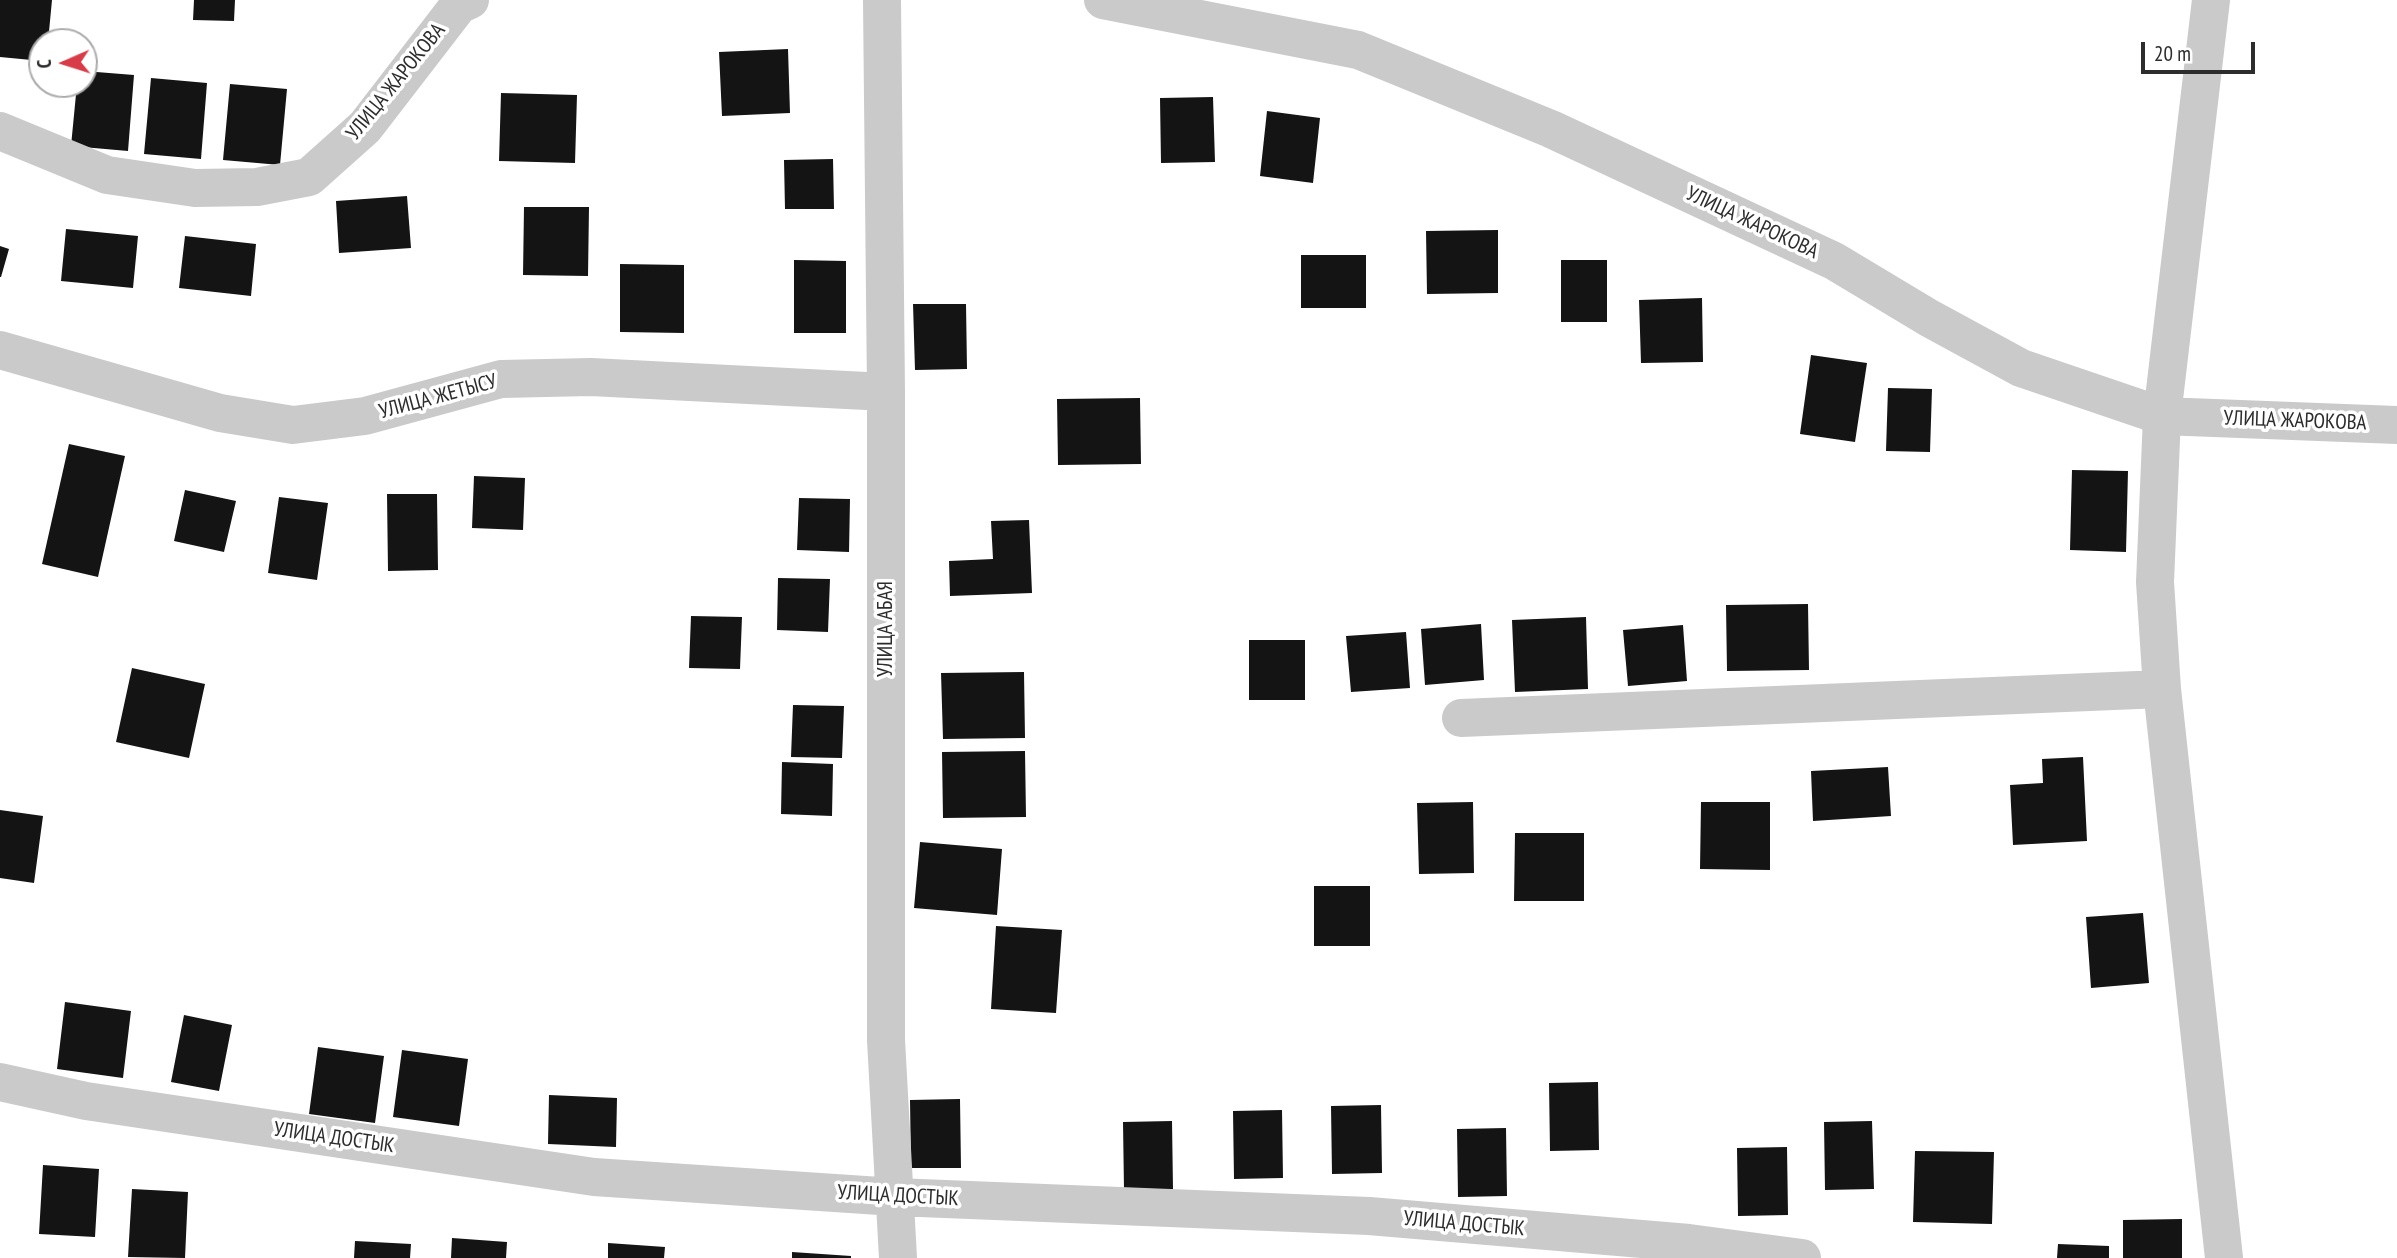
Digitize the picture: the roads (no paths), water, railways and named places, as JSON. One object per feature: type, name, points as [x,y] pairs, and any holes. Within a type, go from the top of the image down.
[{"type":"street","name":"УЛИЦА ЖАРОКОВА","points":[[0,131],[107,175],[120,177],[195,188],[257,187],[309,177],[365,127],[459,5],[470,0]]},
{"type":"street","name":"УЛИЦА АБАЯ","points":[[882,0],[886,392],[886,1040],[898,1258]]},
{"type":"street","name":"УЛИЦА ЖАРОКОВА","points":[[1103,0],[1358,50],[1551,129],[1834,261],[1929,318],[2021,368],[2162,416],[2397,425]]},
{"type":"street","points":[[2211,0],[2162,416],[2155,582],[2162,689],[2224,1258]]},
{"type":"street","name":"УЛИЦА ЖЕТЫСУ","points":[[0,350],[220,413],[293,425],[365,416],[502,379],[591,377],[886,392]]},
{"type":"street","points":[[1461,718],[2162,689]]},
{"type":"street","name":"УЛИЦА ДОСТЫК","points":[[0,1082],[86,1101],[594,1177],[895,1197],[1368,1216],[1689,1243],[1802,1258]]}]
